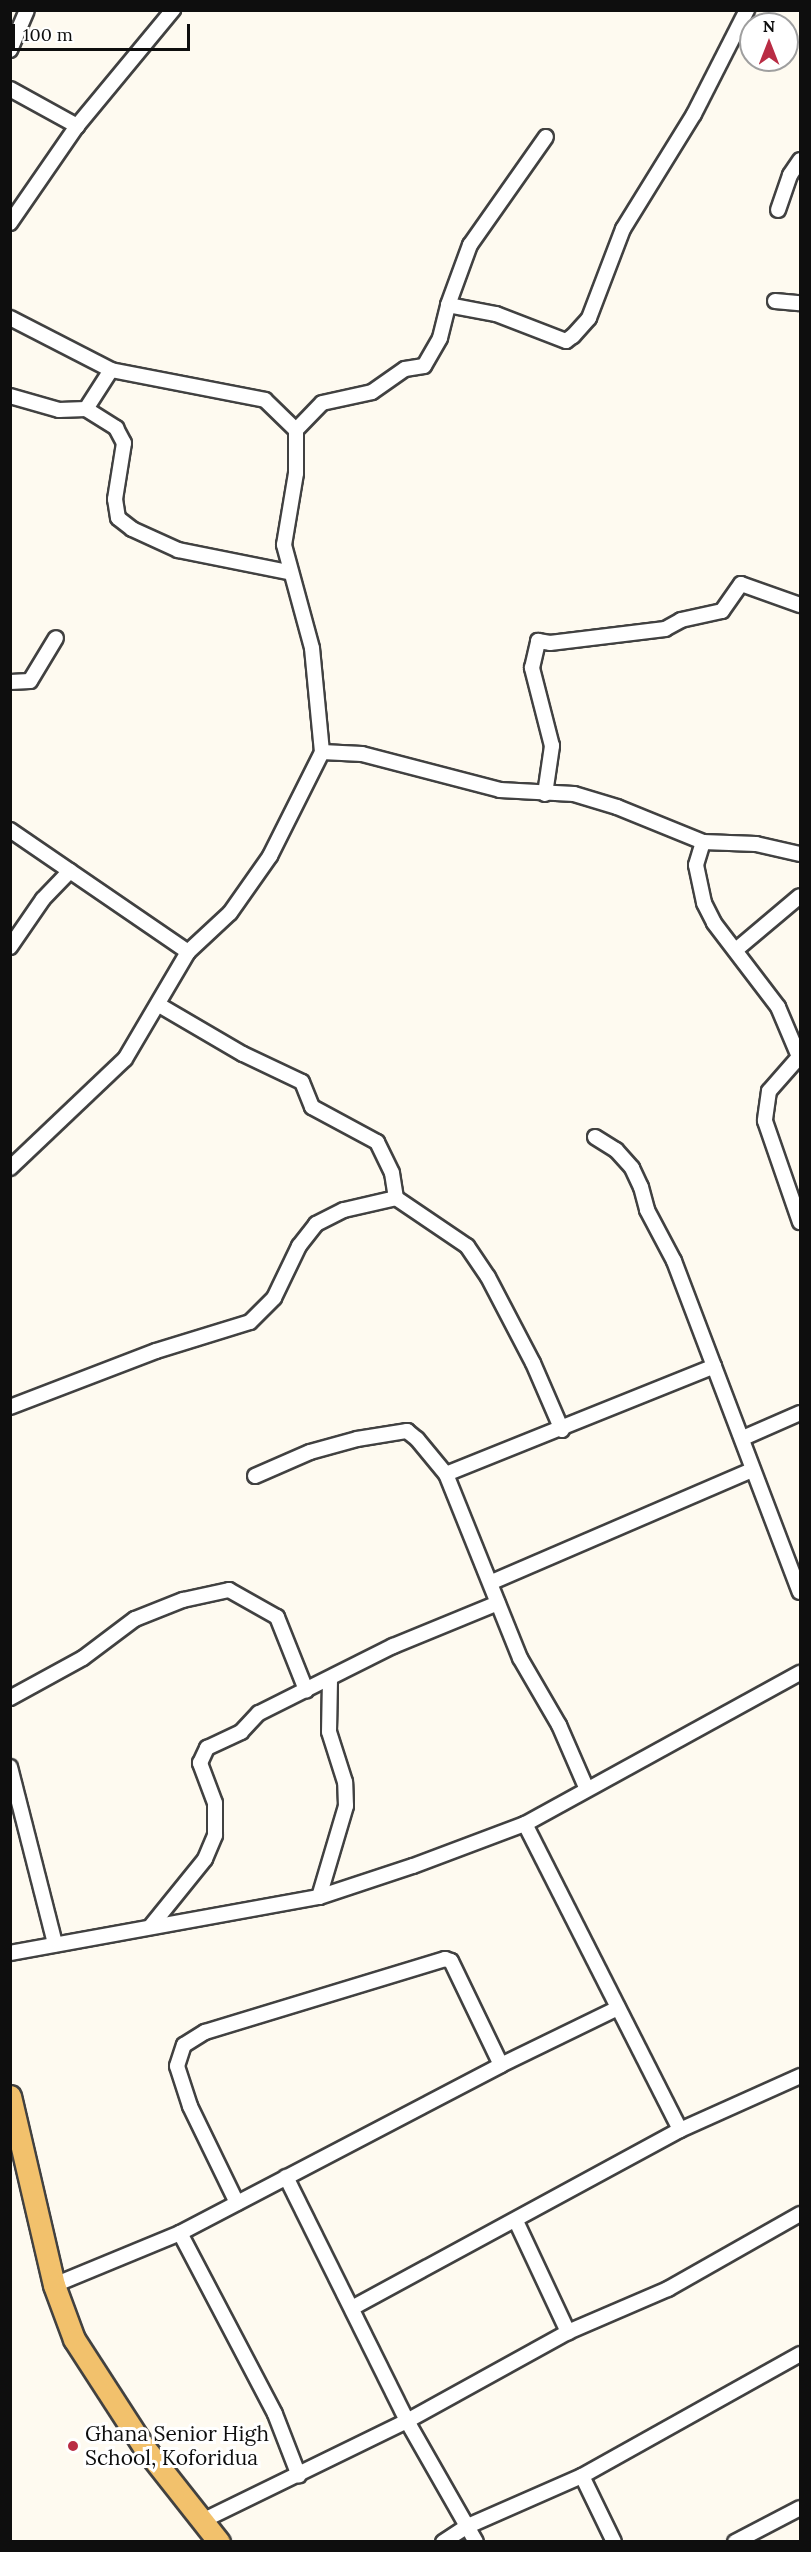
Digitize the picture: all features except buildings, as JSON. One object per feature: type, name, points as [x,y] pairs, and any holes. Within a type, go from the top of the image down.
[{"type":"main road","points":[[10,2096],[54,2285],[74,2338],[144,2446],[219,2541]]},
{"type":"street","points":[[10,50],[27,10]]},
{"type":"street","points":[[10,224],[77,126],[174,10]]},
{"type":"street","points":[[448,305],[496,314],[566,341],[573,336],[589,318],[623,229],[694,114],[747,10]]},
{"type":"street","points":[[10,89],[77,126]]},
{"type":"street","points":[[10,1168],[125,1059],[159,1005],[188,952],[230,913],[270,856],[322,752],[312,648],[304,607],[288,572],[284,545],[296,473],[296,430],[322,403],[372,392],[405,369],[424,366],[440,338],[448,305],[470,245],[546,137]]},
{"type":"street","points":[[778,210],[790,175],[801,160]]},
{"type":"street","points":[[775,301],[801,303]]},
{"type":"street","points":[[10,318],[111,370],[265,400],[296,430]]},
{"type":"street","points":[[86,409],[111,370]]},
{"type":"street","points":[[10,396],[59,410],[86,409],[116,428],[124,443],[115,499],[118,519],[178,550],[288,572]]},
{"type":"street","points":[[545,794],[552,746],[532,668],[538,641],[550,643],[665,629],[681,620],[722,611],[741,584],[801,605]]},
{"type":"street","points":[[10,682],[30,681],[56,638]]},
{"type":"street","points":[[322,752],[362,754],[479,785],[545,794],[574,794],[617,807],[703,842],[756,844],[801,854]]},
{"type":"street","points":[[10,830],[188,952]]},
{"type":"street","points":[[703,842],[696,866],[698,887],[714,923],[737,949],[778,1007],[800,1058],[769,1091],[765,1121],[801,1222]]},
{"type":"street","points":[[10,947],[43,899],[70,871]]},
{"type":"street","points":[[737,949],[801,896]]},
{"type":"street","points":[[159,1005],[243,1054],[302,1082],[312,1107],[377,1142],[392,1173],[396,1198],[467,1246],[488,1277],[528,1353],[562,1430]]},
{"type":"street","points":[[595,1137],[616,1150],[632,1168],[714,1366],[752,1470],[801,1592]]},
{"type":"street","points":[[10,1407],[156,1351],[250,1322],[274,1298],[299,1246],[316,1224],[344,1210],[396,1198]]},
{"type":"street","points":[[446,1474],[562,1430],[714,1366]]},
{"type":"street","points":[[742,1438],[801,1413]]},
{"type":"street","points":[[255,1476],[310,1452],[407,1431],[446,1474],[492,1582],[520,1658],[558,1725],[586,1787]]},
{"type":"street","points":[[492,1582],[752,1470]]},
{"type":"street","points":[[10,1698],[83,1658],[135,1619],[183,1600],[229,1590],[277,1617],[306,1690]]},
{"type":"street","points":[[151,1926],[205,1859],[215,1835],[215,1803],[200,1763],[207,1748],[241,1732],[259,1713],[393,1646],[498,1603]]},
{"type":"street","points":[[10,1953],[319,1897],[525,1824],[586,1787],[801,1672]]},
{"type":"street","points":[[319,1897],[346,1806],[345,1782],[329,1732],[330,1679]]},
{"type":"street","points":[[10,1767],[55,1944]]},
{"type":"street","points":[[525,1824],[680,2130]]},
{"type":"street","points":[[237,2203],[190,2106],[177,2066],[184,2045],[205,2032],[445,1959],[451,1961],[501,2065]]},
{"type":"street","points":[[54,2285],[180,2233],[501,2065],[618,2008]]},
{"type":"street","points":[[352,2308],[680,2130],[801,2076]]},
{"type":"street","points":[[286,2177],[407,2421],[476,2541]]},
{"type":"street","points":[[202,2521],[299,2476],[407,2421],[568,2332],[668,2289],[801,2214]]},
{"type":"street","points":[[516,2221],[568,2332]]},
{"type":"street","points":[[180,2233],[275,2414],[299,2476]]},
{"type":"street","points":[[443,2541],[468,2526],[582,2476],[801,2354]]},
{"type":"street","points":[[582,2476],[614,2541]]},
{"type":"street","points":[[735,2541],[801,2508]]},
{"type":"place","name":"Ghana Senior High School, Koforidua","points":[[73,2446]]}]
